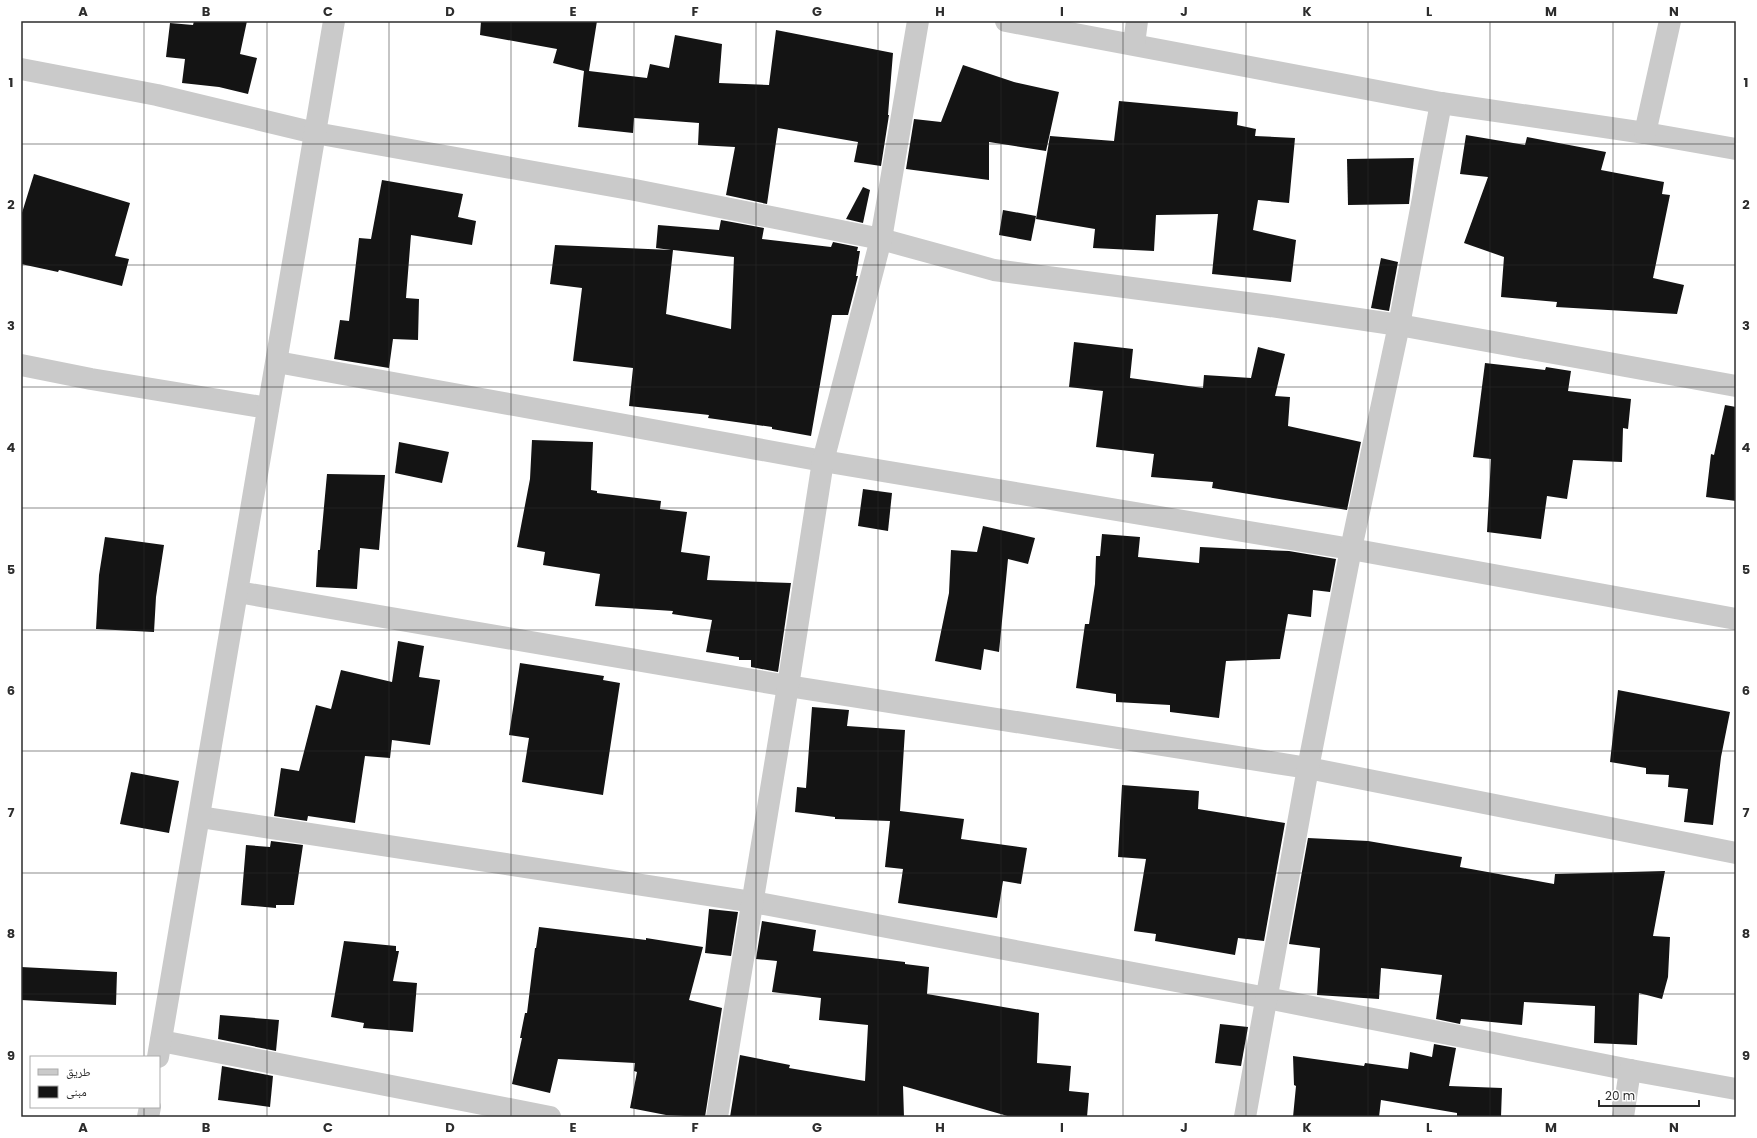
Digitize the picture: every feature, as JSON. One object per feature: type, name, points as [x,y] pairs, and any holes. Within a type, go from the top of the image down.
[{"type":"street","points":[[334,21],[160,1049],[550,1117]]},
{"type":"street","points":[[717,1117],[788,686],[823,461],[881,239],[918,21]]},
{"type":"street","points":[[1006,21],[1441,103],[1645,133],[1736,149]]},
{"type":"street","points":[[1134,44],[1137,21]]},
{"type":"street","points":[[1645,133],[1670,21]]},
{"type":"street","points":[[21,69],[157,95],[315,133],[635,190],[881,239],[994,270],[1270,306],[1399,325],[1736,386]]},
{"type":"street","points":[[1245,1117],[1308,768],[1351,549],[1399,325],[1441,103]]},
{"type":"street","points":[[277,362],[823,461],[1351,549],[1736,619]]},
{"type":"street","points":[[21,365],[91,379],[268,408]]},
{"type":"street","points":[[238,592],[788,686],[1308,768],[1736,853]]},
{"type":"street","points":[[200,817],[753,902],[1267,998],[1630,1070],[1736,1089]]},
{"type":"street","points":[[1623,1117],[1630,1070]]},
{"type":"building","points":[[194,21],[247,21],[240,54],[257,58],[248,94],[219,87],[182,83],[185,59],[166,57],[170,23],[193,25]]},
{"type":"building","points":[[481,21],[597,21],[589,71],[647,78],[650,64],[669,68],[675,35],[722,44],[719,83],[769,85],[776,30],[893,53],[889,115],[881,166],[854,162],[858,142],[778,128],[767,204],[726,195],[735,147],[698,145],[699,123],[634,118],[633,133],[578,127],[584,71],[553,63],[557,49],[480,35]]},
{"type":"building","points":[[963,65],[1014,82],[1059,92],[1046,151],[989,142],[989,180],[906,169],[914,119],[941,122]]},
{"type":"building","points":[[1119,101],[1238,112],[1237,125],[1256,129],[1255,136],[1295,138],[1289,203],[1258,200],[1253,230],[1296,240],[1291,282],[1212,274],[1218,214],[1156,215],[1154,251],[1093,248],[1095,229],[1036,219],[1050,136],[1114,141]]},
{"type":"building","points":[[1466,135],[1525,145],[1527,137],[1606,152],[1601,170],[1664,182],[1662,194],[1670,195],[1653,278],[1684,285],[1677,314],[1556,307],[1557,302],[1501,297],[1504,257],[1464,243],[1488,177],[1460,174]]},
{"type":"building","points":[[1414,158],[1409,204],[1348,205],[1347,159]]},
{"type":"building","points":[[34,174],[130,203],[115,256],[129,259],[122,286],[59,270],[58,272],[21,264],[21,216]]},
{"type":"building","points":[[382,180],[463,194],[458,217],[476,221],[472,245],[411,235],[406,298],[419,299],[418,340],[393,339],[389,368],[334,359],[340,320],[349,321],[359,238],[371,239]]},
{"type":"building","points":[[863,187],[870,190],[863,223],[846,219]]},
{"type":"building","points":[[1003,210],[1036,216],[1031,241],[999,235]]},
{"type":"building","points":[[721,220],[764,228],[762,239],[831,247],[833,242],[858,247],[857,251],[860,251],[856,276],[858,276],[848,315],[832,315],[811,436],[772,429],[772,427],[708,418],[709,415],[629,406],[633,368],[573,361],[582,288],[550,284],[555,245],[671,250],[656,248],[658,225],[719,230]],"holes":[[[673,250],[734,257],[731,329],[666,314]]]},
{"type":"building","points":[[1381,258],[1398,262],[1389,311],[1371,308]]},
{"type":"building","points":[[1074,342],[1133,349],[1130,378],[1203,388],[1204,375],[1251,378],[1258,347],[1285,354],[1275,396],[1290,397],[1288,426],[1361,442],[1347,510],[1212,488],[1213,482],[1151,477],[1154,454],[1096,447],[1103,391],[1069,387]]},
{"type":"building","points":[[1485,363],[1545,370],[1546,367],[1571,371],[1568,391],[1631,399],[1628,429],[1623,428],[1622,462],[1573,460],[1567,499],[1547,496],[1541,539],[1487,532],[1491,459],[1473,457]]},
{"type":"building","points":[[1725,405],[1736,407],[1736,501],[1706,497],[1711,454],[1714,455]]},
{"type":"building","points":[[532,440],[593,442],[591,490],[597,491],[597,493],[661,501],[660,509],[687,512],[681,552],[710,556],[707,580],[791,583],[778,672],[751,667],[751,660],[739,660],[739,657],[706,652],[712,620],[672,614],[673,611],[595,606],[600,574],[543,565],[545,552],[517,547],[530,479]]},
{"type":"building","points":[[399,442],[449,452],[442,483],[395,473]]},
{"type":"building","points":[[327,474],[385,475],[379,550],[360,548],[357,589],[316,587],[318,550],[320,550]]},
{"type":"building","points":[[863,489],[892,493],[888,531],[858,526]]},
{"type":"building","points":[[983,526],[1035,538],[1028,564],[1008,559],[999,652],[984,649],[981,670],[935,661],[949,593],[951,550],[977,552]]},
{"type":"building","points":[[1102,534],[1140,537],[1138,557],[1199,563],[1200,547],[1289,551],[1336,559],[1330,592],[1313,590],[1311,617],[1288,614],[1280,659],[1226,661],[1219,718],[1170,712],[1170,705],[1116,702],[1116,694],[1076,688],[1085,624],[1089,624],[1095,584],[1096,556],[1100,556]]},
{"type":"building","points":[[105,537],[164,545],[156,597],[154,632],[96,629],[99,575]]},
{"type":"building","points":[[398,641],[424,646],[419,677],[440,680],[430,745],[392,740],[390,758],[365,756],[355,823],[308,816],[307,821],[274,816],[281,768],[299,771],[316,705],[331,709],[341,670],[392,682]]},
{"type":"building","points":[[520,663],[604,676],[603,680],[620,683],[603,795],[522,782],[529,738],[509,735]]},
{"type":"building","points":[[1618,690],[1730,712],[1721,757],[1713,825],[1684,822],[1688,789],[1668,787],[1669,775],[1646,774],[1646,768],[1610,762]]},
{"type":"building","points":[[812,707],[849,710],[847,726],[905,730],[900,811],[964,819],[961,839],[1027,848],[1021,884],[1003,881],[997,918],[898,903],[903,869],[885,867],[890,821],[835,819],[835,817],[795,812],[797,787],[806,788]]},
{"type":"building","points":[[131,772],[179,781],[169,833],[120,824]]},
{"type":"building","points":[[1122,785],[1199,791],[1198,809],[1285,823],[1264,941],[1238,938],[1235,955],[1155,941],[1156,934],[1134,931],[1146,859],[1118,857]]},
{"type":"building","points":[[1308,838],[1368,841],[1462,857],[1460,867],[1554,884],[1555,874],[1665,871],[1653,936],[1670,937],[1668,977],[1662,999],[1639,993],[1637,1045],[1594,1043],[1595,1006],[1524,1002],[1522,1025],[1461,1019],[1460,1024],[1436,1019],[1442,975],[1381,968],[1379,999],[1317,995],[1320,948],[1289,944]]},
{"type":"building","points":[[271,841],[303,845],[294,905],[276,905],[276,908],[241,905],[246,845],[270,847]]},
{"type":"building","points":[[709,909],[738,912],[731,956],[705,953]]},
{"type":"building","points":[[762,921],[816,930],[813,951],[905,962],[905,964],[929,967],[927,994],[1039,1013],[1037,1063],[1071,1066],[1069,1091],[1089,1093],[1087,1117],[1011,1117],[903,1086],[904,1117],[730,1117],[740,1055],[790,1065],[789,1068],[865,1081],[868,1025],[819,1020],[821,998],[772,992],[777,961],[756,959]]},
{"type":"building","points":[[539,927],[646,940],[646,938],[703,947],[689,1000],[722,1008],[705,1117],[666,1115],[630,1108],[637,1072],[634,1071],[635,1063],[558,1059],[550,1093],[512,1084],[522,1038],[520,1038],[525,1013],[527,1013]]},
{"type":"building","points":[[344,941],[396,946],[396,951],[399,951],[393,981],[417,983],[413,1032],[363,1028],[364,1023],[331,1017]]},
{"type":"building","points":[[21,967],[117,972],[116,1005],[21,1000]]},
{"type":"building","points":[[220,1015],[279,1020],[276,1051],[218,1039]]},
{"type":"building","points":[[1220,1024],[1248,1027],[1241,1066],[1215,1063]]},
{"type":"building","points":[[1434,1044],[1456,1048],[1449,1086],[1502,1088],[1501,1117],[1457,1117],[1457,1113],[1381,1100],[1379,1117],[1293,1117],[1296,1086],[1294,1085],[1293,1056],[1364,1066],[1365,1063],[1408,1069],[1410,1052],[1432,1057]]},
{"type":"building","points":[[222,1066],[273,1076],[270,1107],[218,1100]]}]
